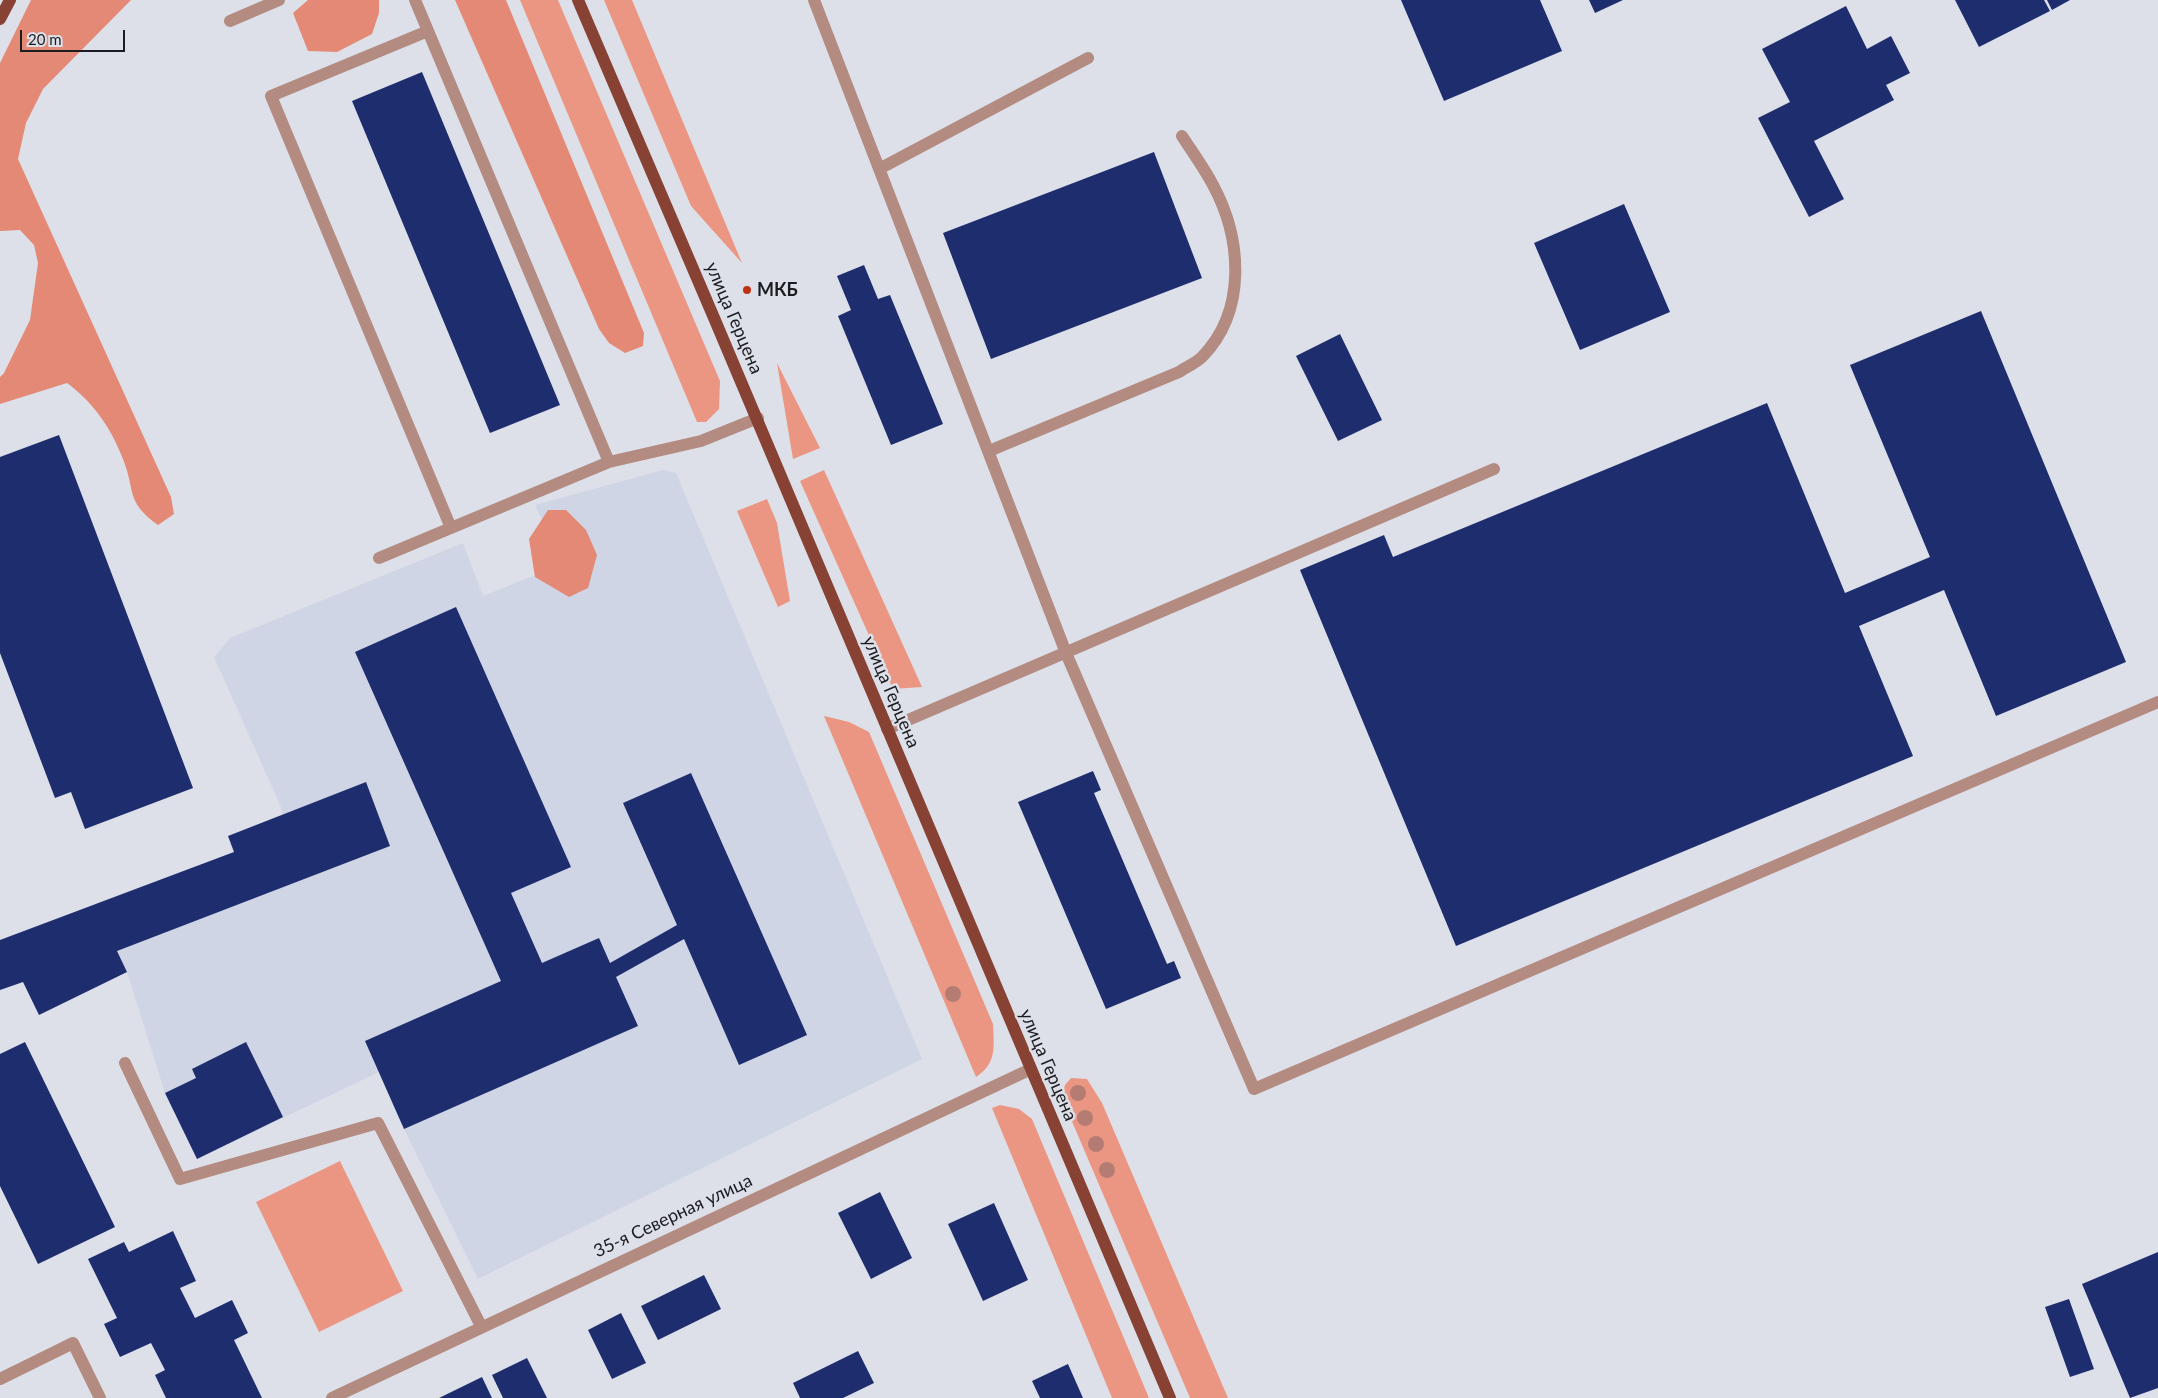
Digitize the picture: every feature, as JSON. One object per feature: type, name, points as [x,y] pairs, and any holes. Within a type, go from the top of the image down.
[{"type":"main road","points":[[0,20],[10,0]]},
{"type":"main road","name":"улица Герцена","points":[[578,0],[758,418],[887,729],[1170,1398]]},
{"type":"street","points":[[230,21],[279,0]]},
{"type":"street","points":[[415,0],[609,462]]},
{"type":"street","points":[[814,0],[1066,653],[1254,1089],[2158,702]]},
{"type":"street","points":[[428,31],[271,96],[451,528]]},
{"type":"street","points":[[879,169],[1088,58]]},
{"type":"street","points":[[989,451],[1179,372],[1201,358],[1220,333],[1234,298],[1237,262],[1229,226],[1214,186],[1182,136]]},
{"type":"street","points":[[379,558],[609,462],[701,441],[758,418]]},
{"type":"street","points":[[887,729],[1494,469]]},
{"type":"street","points":[[125,1063],[180,1179],[378,1123],[481,1326]]},
{"type":"street","name":"35-я Северная улица","points":[[332,1398],[1031,1068]]},
{"type":"street","points":[[0,1379],[73,1343],[100,1398]]},
{"type":"shaded area","points":[[31,0],[131,0],[43,89],[26,123],[18,159],[171,497],[174,514],[158,525],[140,509],[136,502],[123,459],[101,417],[67,383],[0,404],[0,377],[4,373],[30,320],[38,263],[34,245],[20,230],[0,231],[0,63]]},
{"type":"shaded area","points":[[308,0],[379,0],[379,13],[372,34],[337,52],[308,51],[293,13]]},
{"type":"shaded area","points":[[455,0],[506,0],[644,333],[643,346],[625,353],[609,343],[599,329]]},
{"type":"shaded area","points":[[520,0],[558,0],[720,381],[719,409],[706,422],[697,422]]},
{"type":"shaded area","points":[[604,0],[632,0],[742,263],[691,206]]},
{"type":"shaded area","points":[[777,363],[820,448],[793,459]]},
{"type":"shaded area","points":[[663,470],[676,473],[922,1059],[478,1279],[404,1129],[379,1072],[197,1159],[165,1093],[127,972],[95,904],[234,852],[228,836],[282,815],[281,807],[214,657],[230,638],[463,543],[483,596],[563,564],[535,505]]},
{"type":"shaded area","points":[[824,470],[922,687],[893,689],[800,481]]},
{"type":"shaded area","points":[[767,499],[777,523],[790,601],[778,607],[737,511]]},
{"type":"shaded area","points":[[548,510],[566,510],[586,530],[597,555],[588,588],[569,597],[535,577],[529,539]]},
{"type":"shaded area","points":[[824,716],[849,722],[869,732],[993,1024],[993,1054],[988,1066],[976,1077]]},
{"type":"shaded area","points":[[1071,1078],[1087,1079],[1102,1103],[1228,1398],[1190,1398],[1062,1098],[1065,1085]]},
{"type":"shaded area","points":[[1000,1105],[1019,1109],[1032,1119],[1149,1398],[1112,1398],[992,1108]]},
{"type":"shaded area","points":[[340,1161],[403,1291],[319,1332],[256,1202]]},
{"type":"building","points":[[1401,0],[1540,0],[1562,51],[1444,101]]},
{"type":"building","points":[[1589,0],[1623,0],[1595,13]]},
{"type":"building","points":[[1955,0],[2044,0],[2050,11],[1979,47]]},
{"type":"building","points":[[2047,0],[2070,0],[2052,10]]},
{"type":"building","points":[[1846,6],[1867,49],[1891,36],[1910,73],[1886,85],[1894,100],[1814,141],[1844,199],[1809,217],[1758,118],[1790,102],[1762,49]]},
{"type":"building","points":[[422,72],[560,405],[490,433],[352,101]]},
{"type":"building","points":[[1154,152],[1202,278],[991,359],[943,233]]},
{"type":"building","points":[[1624,204],[1670,312],[1580,350],[1534,243]]},
{"type":"building","points":[[864,265],[878,299],[890,295],[943,424],[891,445],[838,316],[851,310],[837,276]]},
{"type":"building","points":[[1981,311],[2126,662],[1996,716],[1944,590],[1859,626],[1913,756],[1456,946],[1300,570],[1384,535],[1393,557],[1767,403],[1845,593],[1930,557],[1850,365]]},
{"type":"building","points":[[1340,334],[1382,420],[1338,441],[1296,356]]},
{"type":"building","points":[[59,435],[193,788],[85,829],[71,792],[55,798],[0,653],[0,457]]},
{"type":"building","points":[[456,607],[571,867],[511,893],[542,963],[599,938],[610,963],[677,925],[623,803],[691,773],[807,1035],[739,1065],[684,939],[616,977],[638,1026],[404,1129],[365,1041],[501,981],[355,652]]},
{"type":"building","points":[[1093,771],[1101,790],[1094,793],[1167,964],[1174,961],[1181,978],[1106,1009],[1018,802]]},
{"type":"building","points":[[366,782],[390,846],[117,951],[127,972],[39,1015],[23,982],[0,990],[0,940],[234,852],[228,836]]},
{"type":"building","points":[[25,1042],[115,1227],[38,1264],[0,1186],[0,1054]]},
{"type":"building","points":[[246,1042],[283,1117],[197,1159],[165,1093],[196,1078],[192,1069]]},
{"type":"building","points":[[880,1192],[912,1258],[871,1279],[838,1213]]},
{"type":"building","points":[[994,1203],[1028,1280],[983,1301],[948,1224]]},
{"type":"building","points":[[173,1231],[196,1281],[180,1288],[195,1318],[232,1300],[248,1333],[234,1340],[262,1398],[166,1398],[155,1375],[165,1370],[151,1343],[120,1357],[104,1324],[117,1318],[88,1259],[124,1242],[129,1252]]},
{"type":"building","points":[[2158,1252],[2158,1388],[2130,1398],[2082,1284]]},
{"type":"building","points":[[704,1275],[721,1309],[658,1340],[641,1306]]},
{"type":"building","points":[[2069,1299],[2094,1369],[2070,1377],[2045,1307]]},
{"type":"building","points":[[621,1313],[646,1363],[612,1379],[588,1330]]},
{"type":"building","points":[[858,1351],[874,1383],[843,1398],[800,1398],[793,1383]]},
{"type":"building","points":[[527,1358],[547,1398],[503,1398],[492,1375]]},
{"type":"building","points":[[1068,1364],[1083,1398],[1040,1398],[1032,1381]]},
{"type":"building","points":[[482,1377],[492,1398],[439,1398]]},
{"type":"place","name":"МКБ","points":[[747,290]]}]
